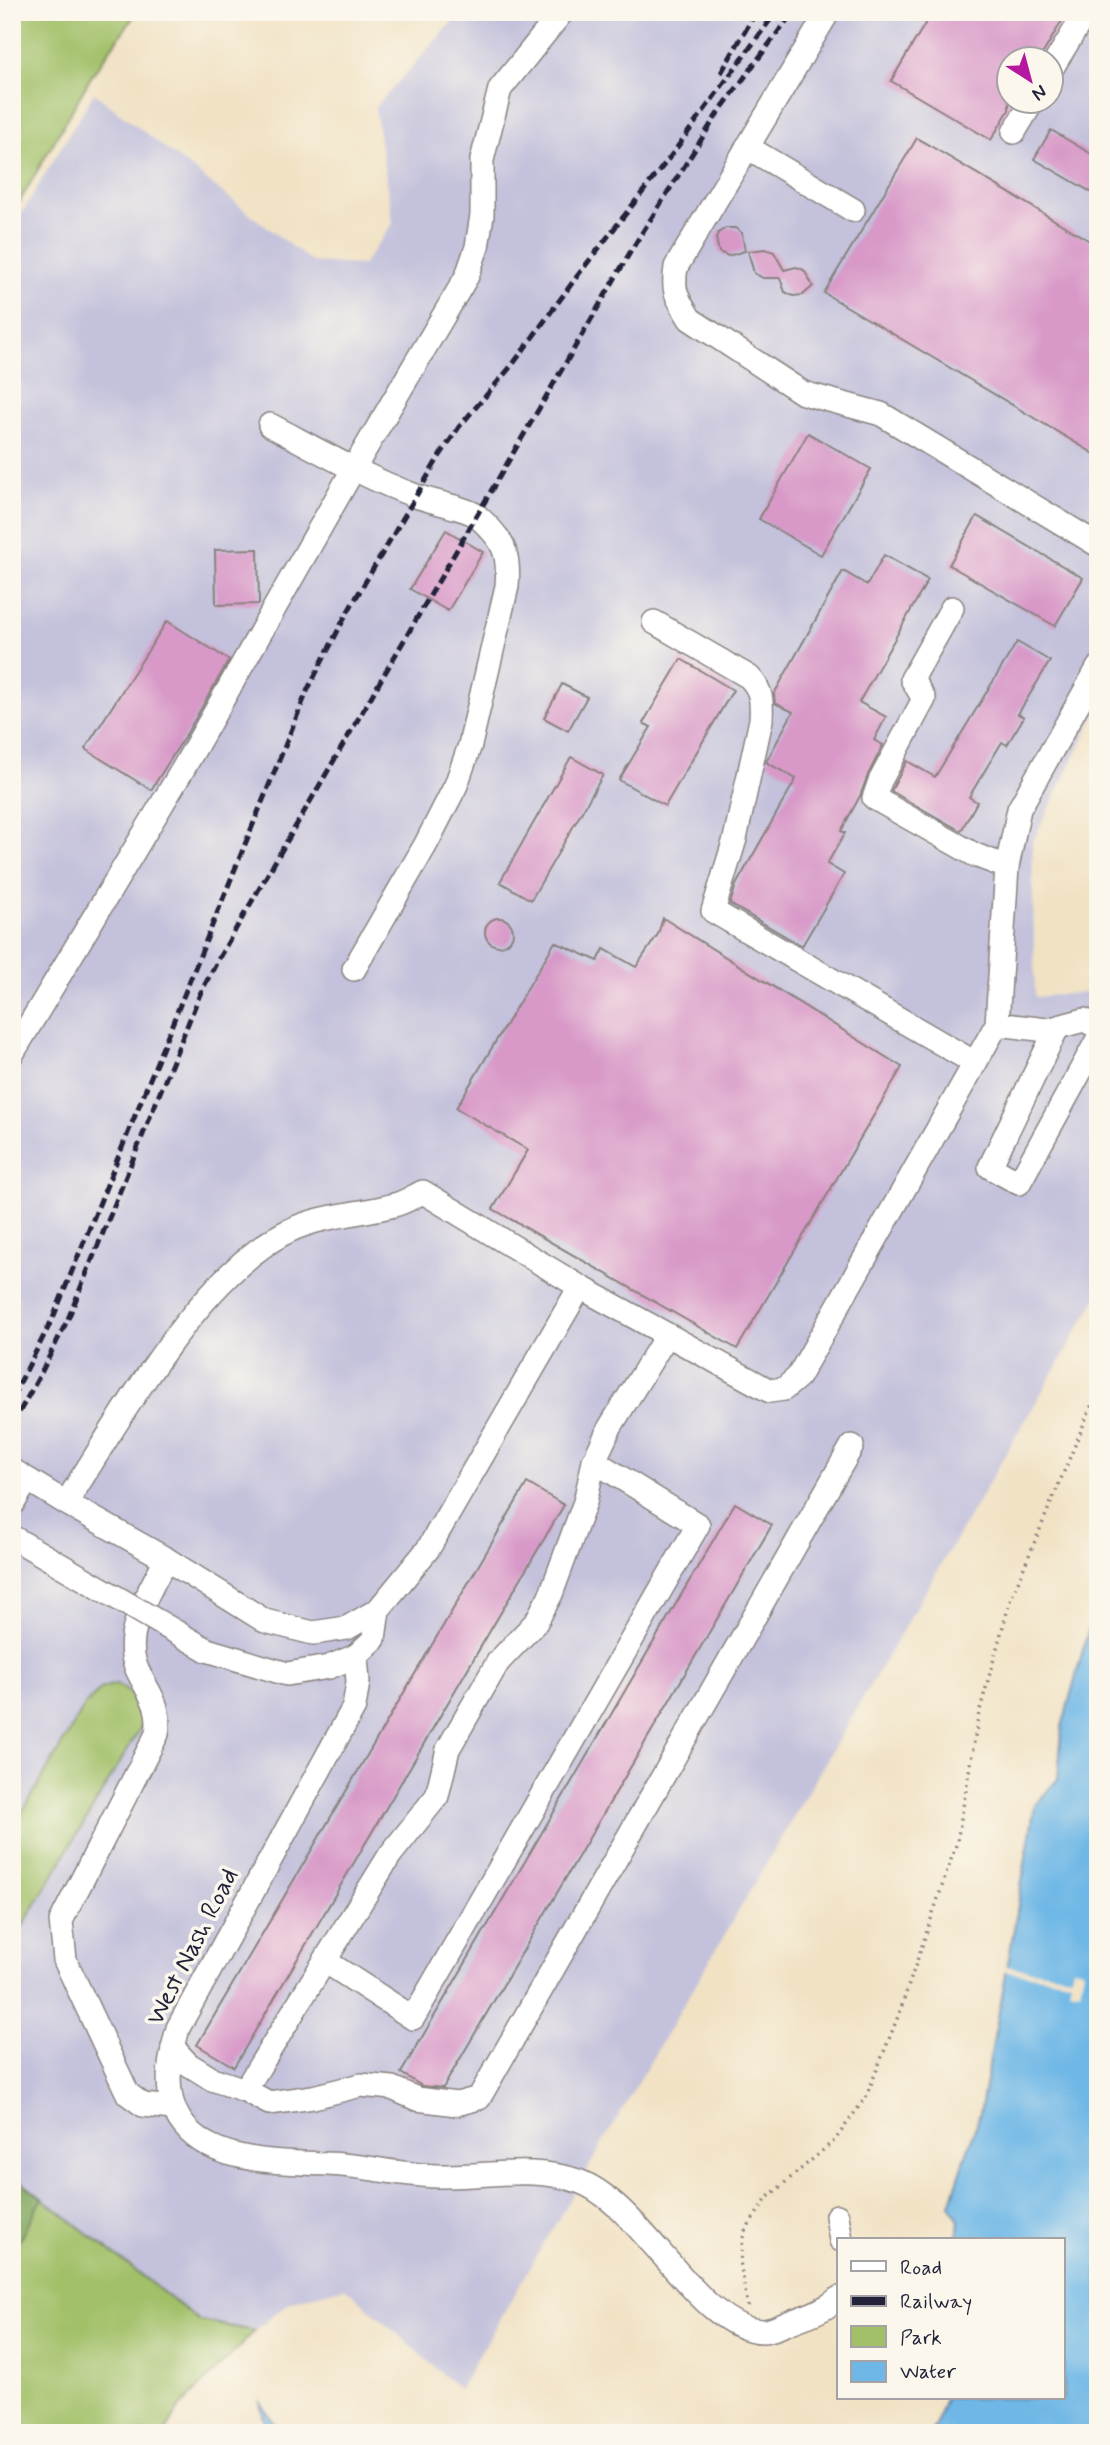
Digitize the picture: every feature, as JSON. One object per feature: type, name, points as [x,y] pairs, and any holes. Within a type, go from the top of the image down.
[{"type":"street","points":[[12,1054],[183,769],[467,276],[477,247],[482,215],[482,160],[500,89],[562,12]]},
{"type":"street","points":[[828,12],[676,267],[673,285],[690,319],[803,393],[881,414],[1098,545]]},
{"type":"street","points":[[1064,49],[1086,12]]},
{"type":"street","points":[[1014,132],[1024,116]]},
{"type":"street","points":[[747,148],[853,210]]},
{"type":"street","points":[[270,425],[415,496],[476,515],[498,537],[506,550],[509,564],[508,586],[470,745],[456,785],[426,844],[354,969]]},
{"type":"street","points":[[952,608],[912,679],[924,699],[880,781],[874,798],[975,855],[1007,867]]},
{"type":"street","points":[[654,622],[749,677],[758,685],[762,700],[761,720],[735,839],[713,911],[975,1063]]},
{"type":"street","points":[[66,1503],[154,1368],[214,1290],[244,1259],[296,1227],[332,1217],[397,1205],[423,1192],[580,1287],[667,1335],[770,1391],[785,1390],[798,1377],[996,1024],[1007,867],[1019,809],[1098,668]]},
{"type":"street","points":[[996,1024],[1047,1030],[1084,1020],[1098,1027]]},
{"type":"street","points":[[1057,1028],[990,1167],[1019,1184],[1098,1039]]},
{"type":"street","points":[[12,1505],[19,1475],[166,1559],[265,1620],[313,1633],[347,1628],[378,1610],[428,1549],[580,1287]]},
{"type":"street","points":[[245,2090],[390,1855],[437,1796],[448,1749],[498,1662],[536,1622],[551,1594],[585,1502],[594,1461],[610,1427],[667,1335]]},
{"type":"street","points":[[173,2048],[188,2064],[212,2079],[245,2090],[269,2102],[313,2097],[361,2085],[392,2088],[416,2099],[457,2104],[479,2098],[852,1446]]},
{"type":"street","points":[[325,1961],[413,2018],[698,1525],[594,1461]]},
{"type":"street","points":[[12,1537],[207,1650],[287,1674],[329,1667],[356,1656],[374,1639],[378,1610]]},
{"type":"street","points":[[166,1559],[151,1590],[134,1637],[133,1652],[136,1666],[157,1705],[157,1734],[61,1921],[65,1960],[128,2094],[143,2105],[173,2108],[181,2123],[210,2146],[251,2160],[342,2165],[445,2177],[534,2171],[579,2181],[612,2200],[710,2306],[745,2329],[765,2331],[826,2309],[837,2300]]},
{"type":"street","name":"West Nash Road","points":[[173,2108],[168,2077],[178,2028],[354,1707],[358,1682],[356,1656]]},
{"type":"street","points":[[837,2216],[841,2238]]},
{"type":"path","points":[[755,2330],[744,2293],[740,2262],[744,2232],[768,2197],[835,2140],[866,2097],[900,2014],[957,1842],[979,1713],[1010,1601],[1098,1390]]},
{"type":"shaded area","points":[[461,12],[1098,12],[1098,709],[1032,843],[1035,997],[1098,991],[1098,1296],[459,2389],[345,2287],[289,2302],[255,2331],[201,2321],[12,2175],[12,229],[94,93],[312,262],[363,265],[393,223],[375,108]]},
{"type":"green space","points":[[12,12],[137,12],[92,75],[12,215]]},
{"type":"green space","points":[[116,1684],[135,1699],[145,1720],[12,1944],[12,1830],[85,1705],[102,1688]]},
{"type":"green space","points":[[12,2175],[200,2321],[255,2331],[180,2407],[165,2433],[12,2433]]},
{"type":"green space","points":[[12,2175],[42,2198],[12,2254]]},
{"type":"water","points":[[1098,1618],[1098,2433],[930,2433],[935,2427],[944,2400],[1064,2400],[1064,2238],[957,2238],[959,2221],[950,2205],[980,2113],[1035,1805],[1058,1779],[1062,1727],[1089,1628]]},
{"type":"water","points":[[259,2400],[280,2433],[268,2433]]},
{"type":"pier","points":[[1004,1966],[1071,1976],[1073,1968],[1084,1970],[1080,1991],[1069,1989],[1071,1981],[1003,1971]]},
{"type":"building","points":[[932,12],[1067,12],[1047,46],[995,46],[995,116],[1005,116],[991,140],[891,81]]},
{"type":"building","points":[[1051,130],[1098,158],[1098,196],[1034,159]]},
{"type":"building","points":[[917,138],[1098,246],[1098,456],[824,293]]},
{"type":"building","points":[[726,228],[735,228],[742,233],[745,251],[728,256],[719,252],[716,238],[718,233]]},
{"type":"building","points":[[765,249],[774,252],[784,270],[796,267],[804,270],[813,286],[803,295],[793,296],[785,292],[780,278],[763,278],[754,273],[748,251]]},
{"type":"building","points":[[808,433],[871,469],[821,555],[759,519]]},
{"type":"building","points":[[977,516],[1083,578],[1055,626],[949,565]]},
{"type":"building","points":[[446,530],[483,552],[448,611],[410,589]]},
{"type":"building","points":[[258,549],[259,604],[216,605],[215,550]]},
{"type":"building","points":[[884,555],[928,580],[859,702],[886,717],[874,740],[883,745],[841,831],[845,833],[827,864],[844,874],[802,946],[730,904],[736,885],[796,779],[766,762],[793,712],[775,703],[774,694],[843,571],[867,585]]},
{"type":"building","points":[[167,621],[229,660],[151,790],[85,749]]},
{"type":"building","points":[[1017,642],[1050,661],[1018,714],[1024,717],[1007,745],[1002,742],[969,797],[977,802],[961,831],[891,791],[907,761],[935,777]]},
{"type":"building","points":[[681,659],[733,690],[665,806],[619,780],[651,727],[643,723]]},
{"type":"building","points":[[562,684],[587,697],[568,731],[544,718]]},
{"type":"building","points":[[571,757],[603,775],[531,900],[500,882]]},
{"type":"building","points":[[499,918],[509,922],[513,932],[509,942],[499,946],[489,942],[485,932],[489,922]]},
{"type":"building","points":[[663,918],[902,1067],[737,1349],[493,1209],[528,1150],[456,1108],[555,942],[598,961],[604,949],[636,967],[658,934]]},
{"type":"building","points":[[527,1483],[564,1505],[234,2067],[197,2045]]},
{"type":"building","points":[[735,1503],[772,1525],[443,2088],[422,2086],[401,2073]]},
{"type":"railway","points":[[721,73],[756,12]]},
{"type":"railway","points":[[12,1398],[53,1318],[308,689],[347,613],[459,427],[513,364],[776,12]]},
{"type":"railway","points":[[12,1425],[68,1319],[200,994],[220,956],[635,244],[718,113],[793,12]]}]
